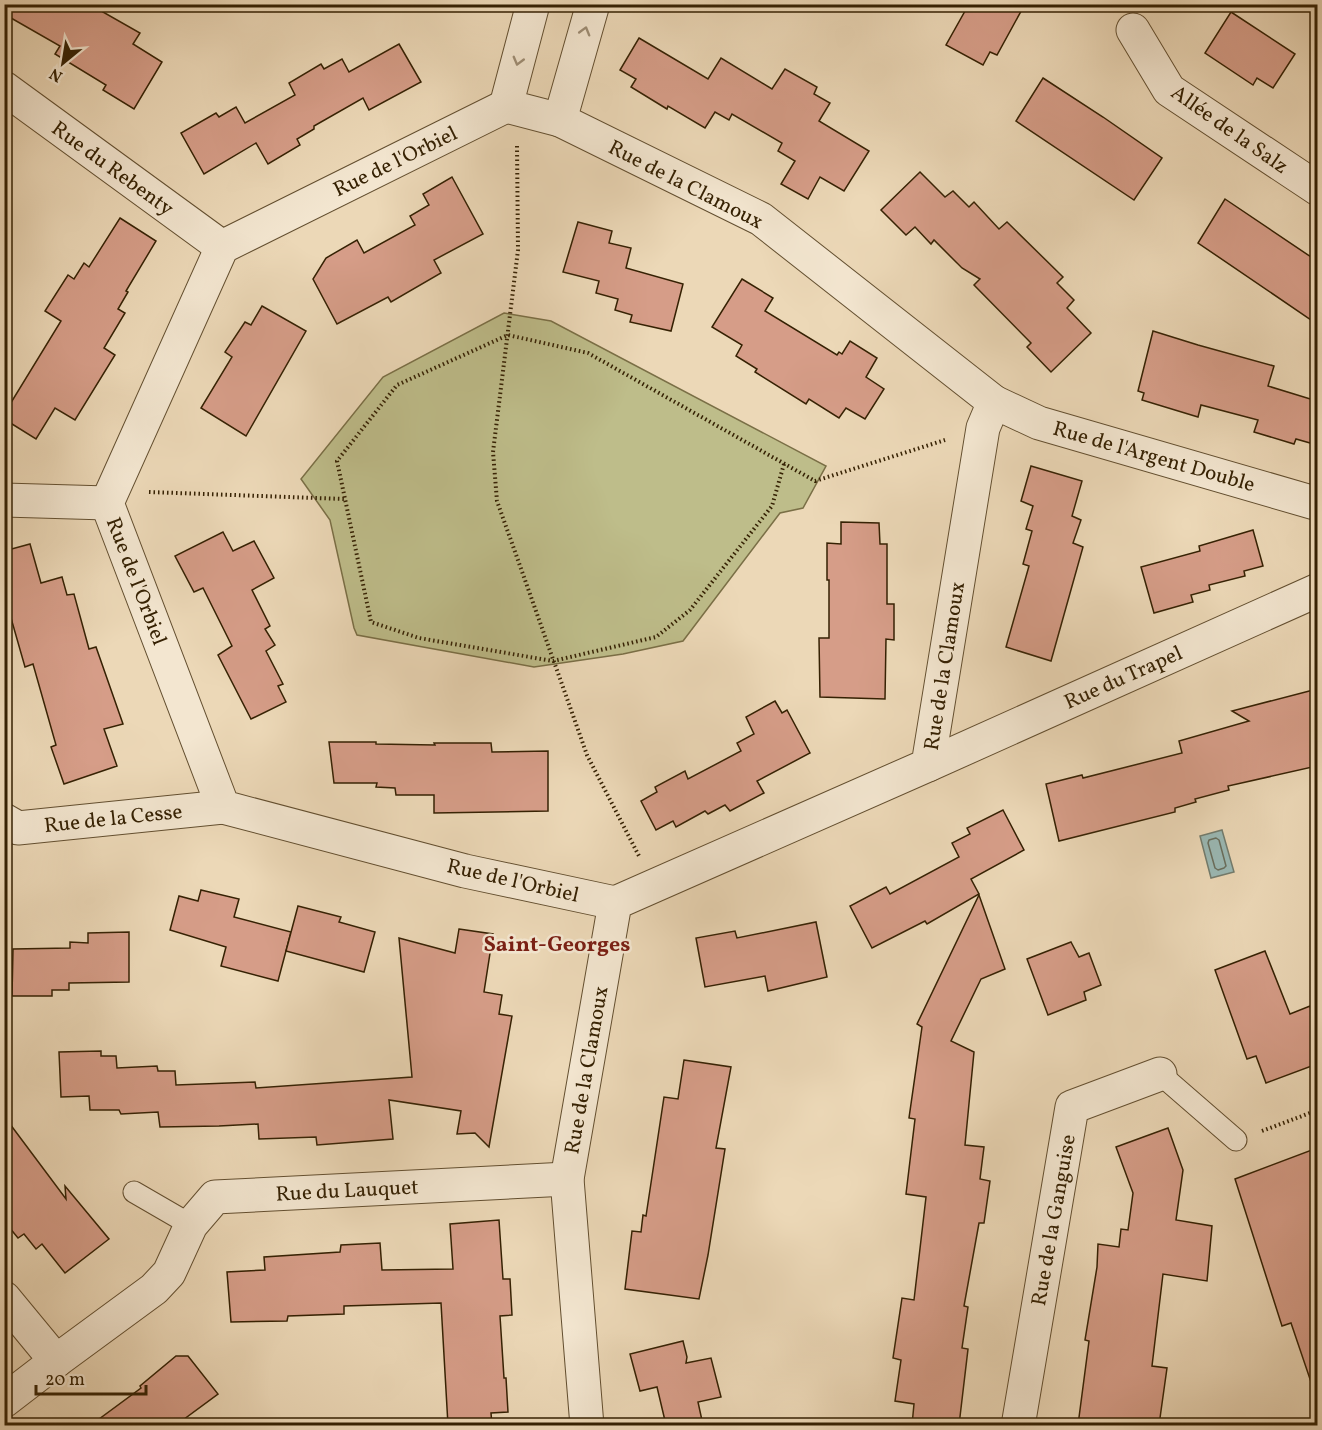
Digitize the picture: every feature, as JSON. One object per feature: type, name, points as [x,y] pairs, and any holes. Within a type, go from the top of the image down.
[{"type":"street","points":[[511,108],[533,4]]},
{"type":"street","points":[[560,120],[593,4]]},
{"type":"street","name":"Allée de la Salz","points":[[1133,30],[1169,90],[1317,189]]},
{"type":"street","name":"Rue du Rebenty","points":[[4,88],[222,247]]},
{"type":"street","name":"Rue de la Clamoux","points":[[511,108],[560,120],[761,219],[989,415],[928,765],[615,903],[567,1179],[587,1425]]},
{"type":"street","name":"Rue de l'Orbiel","points":[[511,108],[222,247],[110,497],[223,807],[465,871],[615,903]]},
{"type":"street","name":"Rue de l'Argent Double","points":[[989,415],[1039,423],[1317,504]]},
{"type":"street","points":[[4,500],[110,497]]},
{"type":"street","name":"Rue du Trapel","points":[[928,765],[1317,590]]},
{"type":"street","name":"Rue de la Cesse","points":[[4,820],[18,828],[223,807]]},
{"type":"street","name":"Rue de la Ganguise","points":[[1018,1425],[1072,1107],[1160,1074]]},
{"type":"street","name":"Rue du Lauquet","points":[[56,1361],[154,1289],[169,1273],[191,1225],[215,1197],[567,1179]]},
{"type":"street","points":[[4,1298],[56,1361],[4,1401]]},
{"type":"lane","points":[[1160,1074],[1236,1140]]},
{"type":"lane","points":[[134,1192],[191,1225]]},
{"type":"path","points":[[511,108],[518,250],[493,452],[497,501],[587,755],[654,886]]},
{"type":"path","points":[[784,464],[772,506],[690,610],[656,637],[553,661],[419,638],[370,622],[336,461],[397,385],[508,335],[588,353],[815,481],[989,415]]},
{"type":"path","points":[[110,497],[344,499]]},
{"type":"path","points":[[1236,1140],[1317,1110]]},
{"type":"shaded area","points":[[504,313],[551,321],[826,466],[803,508],[780,513],[683,641],[623,654],[534,667],[357,635],[330,520],[301,479],[383,377]]},
{"type":"water","points":[[1222,830],[1234,872],[1211,878],[1200,836]]},
{"type":"building","points":[[4,4],[89,4],[140,33],[133,44],[162,62],[134,109],[103,90],[106,85],[55,54],[60,46],[4,14]]},
{"type":"building","points":[[969,4],[1025,4],[997,55],[990,52],[983,65],[946,45]]},
{"type":"building","points":[[1231,12],[1295,54],[1273,88],[1257,78],[1253,85],[1205,53]]},
{"type":"building","points":[[639,38],[708,79],[721,58],[772,89],[785,69],[817,87],[814,94],[830,103],[819,121],[869,151],[844,191],[820,177],[808,199],[781,184],[795,161],[778,151],[782,143],[732,114],[729,120],[715,112],[705,128],[631,87],[636,79],[620,70]]},
{"type":"building","points":[[399,44],[421,82],[369,110],[363,98],[314,126],[314,129],[297,139],[300,145],[268,164],[256,143],[204,174],[181,133],[216,113],[219,117],[236,107],[245,123],[295,95],[289,83],[321,64],[324,69],[342,59],[349,72]]},
{"type":"building","points":[[1043,78],[1162,158],[1134,200],[1016,121]]},
{"type":"building","points":[[920,172],[945,197],[953,191],[969,207],[974,202],[999,229],[1007,222],[1063,277],[1057,283],[1074,300],[1067,308],[1091,333],[1051,372],[1027,347],[1031,343],[974,285],[980,279],[962,268],[934,240],[931,244],[915,227],[906,235],[881,210]]},
{"type":"building","points":[[452,177],[483,234],[434,260],[441,273],[391,302],[388,297],[337,324],[313,279],[326,258],[357,240],[364,253],[415,225],[410,216],[429,205],[423,194]]},
{"type":"building","points":[[1225,199],[1317,261],[1317,324],[1198,243]]},
{"type":"building","points":[[120,218],[156,241],[118,309],[125,313],[104,348],[115,355],[75,420],[55,408],[36,439],[4,419],[4,414],[61,321],[45,311],[68,275],[74,279],[84,263],[89,267]]},
{"type":"building","points":[[578,222],[612,231],[609,243],[631,248],[626,268],[683,284],[671,331],[630,322],[632,315],[615,310],[618,299],[596,293],[599,281],[563,272]]},
{"type":"building","points":[[742,279],[773,298],[765,311],[837,355],[839,352],[842,354],[850,341],[877,358],[866,377],[884,389],[865,419],[846,408],[839,418],[809,399],[806,404],[755,372],[757,369],[736,356],[742,345],[712,327]]},
{"type":"building","points":[[262,306],[306,331],[246,436],[201,408],[232,357],[225,352],[245,322],[251,325]]},
{"type":"building","points":[[1153,331],[1274,366],[1268,386],[1317,401],[1317,445],[1296,439],[1294,444],[1254,432],[1258,420],[1201,405],[1198,417],[1142,400],[1144,393],[1138,391]]},
{"type":"building","points":[[1031,466],[1082,481],[1072,516],[1081,520],[1073,543],[1083,547],[1051,661],[1006,647],[1029,566],[1023,564],[1032,531],[1026,529],[1033,506],[1021,501]]},
{"type":"building","points":[[841,522],[879,523],[880,544],[887,544],[887,604],[894,604],[894,640],[886,639],[885,699],[820,697],[819,638],[829,638],[827,543],[841,544]]},
{"type":"building","points":[[1253,530],[1263,566],[1244,571],[1245,576],[1209,585],[1210,590],[1191,595],[1193,602],[1154,613],[1141,567],[1200,551],[1199,546]]},
{"type":"building","points":[[223,532],[233,551],[254,541],[274,578],[252,590],[270,626],[265,629],[275,645],[266,651],[283,684],[278,686],[286,702],[251,719],[218,655],[232,646],[203,588],[194,592],[175,556]]},
{"type":"building","points":[[30,544],[41,583],[62,577],[67,595],[74,594],[89,649],[96,647],[123,724],[104,729],[117,766],[64,784],[51,747],[56,745],[33,664],[25,667],[9,611],[4,613],[4,551]]},
{"type":"building","points":[[1317,689],[1317,766],[1228,786],[1229,790],[1195,799],[1196,802],[1175,808],[1175,812],[1059,841],[1046,784],[1082,775],[1083,778],[1182,753],[1179,741],[1249,721],[1232,711]]},
{"type":"building","points":[[775,701],[782,713],[787,710],[810,753],[757,781],[764,793],[730,811],[725,805],[708,814],[705,811],[676,827],[673,821],[656,830],[641,801],[657,792],[655,787],[685,771],[688,779],[741,751],[737,743],[754,734],[746,717]]},
{"type":"building","points":[[329,742],[435,745],[434,743],[491,743],[492,752],[548,751],[548,811],[434,813],[434,795],[396,795],[395,788],[376,787],[377,783],[334,783]]},
{"type":"building","points":[[1003,810],[1024,850],[971,879],[979,894],[927,924],[925,921],[872,948],[850,906],[886,887],[890,894],[959,857],[952,843],[970,834],[967,828]]},
{"type":"building","points":[[201,890],[239,899],[234,917],[291,932],[278,981],[221,966],[226,947],[170,930],[179,896],[198,901]]},
{"type":"building","points":[[979,895],[1005,969],[981,979],[951,1041],[974,1052],[965,1145],[984,1147],[980,1179],[990,1181],[984,1223],[979,1223],[964,1306],[968,1307],[962,1348],[968,1349],[959,1425],[912,1425],[914,1404],[895,1401],[901,1360],[893,1358],[902,1298],[914,1300],[926,1197],[906,1194],[915,1119],[909,1118],[922,1027],[917,1024]]},
{"type":"building","points":[[298,906],[341,917],[339,922],[375,932],[364,972],[286,951]]},
{"type":"building","points":[[816,922],[827,977],[768,991],[765,976],[705,987],[696,938],[735,931],[737,938]]},
{"type":"building","points":[[459,929],[493,934],[484,992],[502,995],[499,1014],[512,1016],[489,1147],[475,1133],[457,1134],[461,1111],[389,1100],[393,1139],[317,1145],[316,1137],[259,1139],[258,1124],[160,1127],[158,1112],[121,1114],[119,1110],[90,1110],[89,1096],[61,1097],[59,1052],[101,1051],[101,1056],[116,1056],[117,1068],[157,1066],[158,1071],[175,1071],[176,1085],[255,1082],[256,1088],[412,1077],[399,938],[455,953]]},
{"type":"building","points":[[129,932],[129,982],[69,983],[69,990],[52,990],[52,996],[12,996],[13,949],[70,948],[70,942],[88,943],[88,933]]},
{"type":"building","points":[[1071,942],[1079,957],[1089,953],[1101,985],[1084,992],[1086,1000],[1048,1015],[1027,959]]},
{"type":"building","points":[[1265,951],[1290,1014],[1310,1006],[1317,1028],[1317,1064],[1266,1083],[1256,1056],[1247,1059],[1215,970]]},
{"type":"building","points":[[684,1060],[731,1067],[716,1148],[725,1149],[699,1299],[625,1289],[632,1231],[641,1232],[643,1215],[646,1216],[664,1097],[678,1099]]},
{"type":"building","points":[[4,1116],[66,1199],[65,1186],[109,1239],[65,1273],[42,1244],[36,1249],[24,1234],[18,1238],[4,1221]]},
{"type":"building","points":[[1168,1128],[1183,1170],[1176,1220],[1212,1226],[1207,1281],[1163,1274],[1152,1366],[1167,1368],[1159,1425],[1078,1425],[1089,1341],[1085,1340],[1097,1267],[1098,1244],[1119,1247],[1121,1229],[1128,1230],[1133,1193],[1116,1147]]},
{"type":"building","points":[[1317,1148],[1317,1384],[1312,1385],[1291,1323],[1282,1326],[1235,1179]]},
{"type":"building","points":[[499,1220],[503,1279],[510,1279],[512,1315],[500,1316],[508,1412],[491,1413],[492,1425],[448,1425],[441,1303],[344,1306],[344,1314],[288,1316],[287,1321],[231,1322],[227,1272],[265,1270],[264,1257],[340,1252],[341,1245],[380,1243],[382,1270],[453,1269],[450,1224]]},
{"type":"building","points":[[683,1341],[687,1357],[686,1363],[711,1358],[721,1397],[698,1402],[703,1425],[666,1425],[657,1387],[640,1391],[630,1354]]},
{"type":"building","points":[[176,1356],[188,1356],[218,1394],[176,1425],[91,1425],[141,1388],[140,1386]]},
{"type":"district","name":"Saint-Georges","points":[[557,943]]}]
